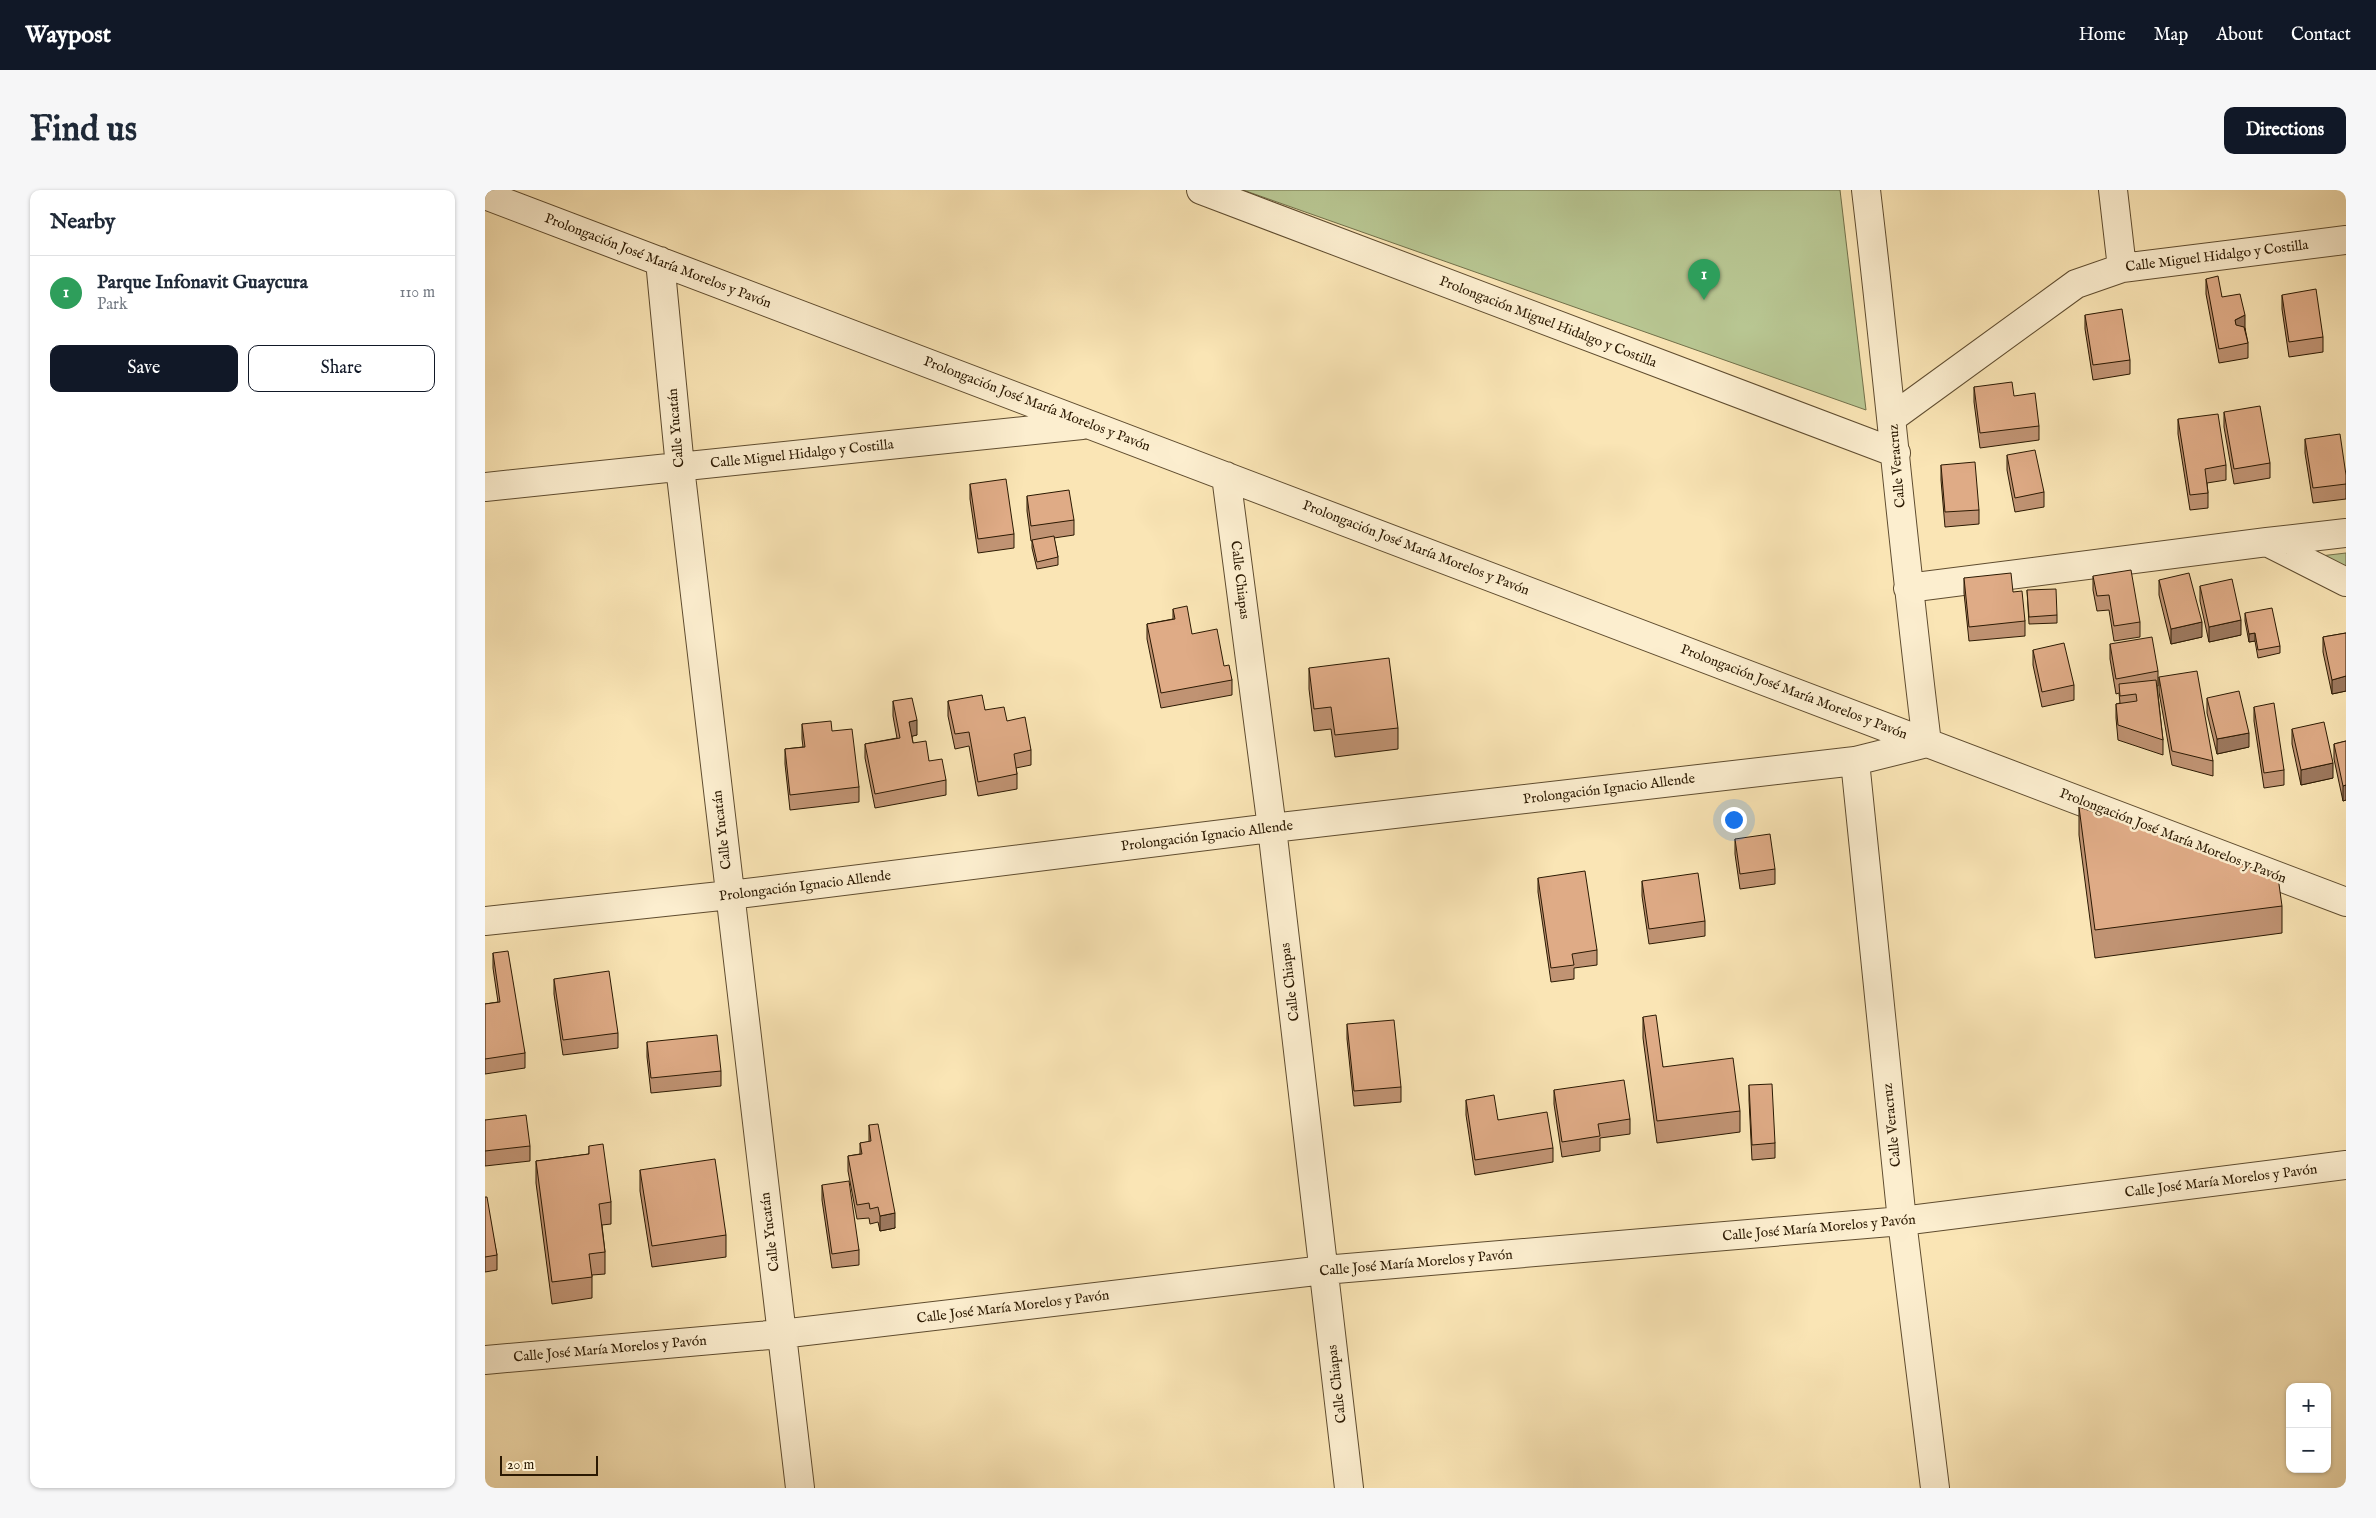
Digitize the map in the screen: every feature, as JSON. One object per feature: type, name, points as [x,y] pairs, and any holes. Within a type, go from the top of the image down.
[{"type":"street","name":"Prolongación Miguel Hidalgo y Costilla","points":[[1201,190],[1895,453]]},
{"type":"street","name":"Calle Veracruz","points":[[1866,190],[1893,417],[1908,588],[1927,743]]},
{"type":"street","points":[[2113,190],[2123,268]]},
{"type":"street","name":"Prolongación José María Morelos y Pavón","points":[[485,195],[2346,902]]},
{"type":"street","name":"Calle Miguel Hidalgo y Costilla","points":[[1893,417],[2076,284],[2123,268],[2346,240]]},
{"type":"street","name":"Calle Yucatán","points":[[660,261],[680,467],[800,1488]]},
{"type":"street","name":"Calle Miguel Hidalgo y Costilla","points":[[485,487],[1089,424]]},
{"type":"street","name":"Calle Chiapas","points":[[1226,476],[1272,828],[1349,1488]]},
{"type":"street","points":[[1908,588],[2346,533]]},
{"type":"street","points":[[2267,542],[2346,582]]},
{"type":"street","name":"Prolongación Ignacio Allende","points":[[485,921],[730,895],[1272,828],[1855,761],[1927,743]]},
{"type":"street","name":"Calle Veracruz","points":[[1855,761],[1902,1221],[1935,1488]]},
{"type":"street","name":"Calle José María Morelos y Pavón","points":[[485,1360],[781,1334],[1324,1270],[1902,1221],[2346,1164]]},
{"type":"green space","points":[[1243,190],[1840,190],[1866,410]]},
{"type":"green space","points":[[2346,553],[2346,573],[2312,557]]},
{"type":"building","points":[[2218,276],[2222,297],[2240,294],[2245,315],[2235,320],[2236,325],[2244,327],[2248,343],[2219,349],[2206,279]]},
{"type":"building","points":[[2316,289],[2323,337],[2289,342],[2282,295]]},
{"type":"building","points":[[2122,309],[2130,360],[2093,365],[2085,315]]},
{"type":"building","points":[[2012,382],[2014,396],[2035,393],[2039,426],[1980,433],[1974,387]]},
{"type":"building","points":[[2260,406],[2270,463],[2234,469],[2224,412]]},
{"type":"building","points":[[2218,414],[2226,465],[2205,469],[2208,493],[2190,495],[2178,419]]},
{"type":"building","points":[[2340,434],[2346,484],[2313,488],[2305,439]]},
{"type":"building","points":[[2035,450],[2044,492],[2015,498],[2007,455]]},
{"type":"building","points":[[1975,462],[1979,510],[1945,512],[1941,465]]},
{"type":"building","points":[[1006,479],[1014,534],[978,539],[970,484]]},
{"type":"building","points":[[1069,490],[1074,520],[1031,526],[1027,496]]},
{"type":"building","points":[[1054,536],[1058,557],[1037,562],[1032,540]]},
{"type":"building","points":[[2131,570],[2140,622],[2114,626],[2109,595],[2097,596],[2093,576]]},
{"type":"building","points":[[2011,573],[2013,592],[2022,591],[2025,621],[1969,627],[1964,578]]},
{"type":"building","points":[[2189,573],[2202,622],[2171,629],[2159,580]]},
{"type":"building","points":[[2232,579],[2241,620],[2209,627],[2200,586]]},
{"type":"building","points":[[2056,589],[2057,615],[2029,617],[2027,590]]},
{"type":"building","points":[[1187,606],[1192,634],[1217,629],[1224,666],[1229,665],[1232,680],[1161,693],[1147,624],[1175,619],[1173,609]]},
{"type":"building","points":[[2272,608],[2280,646],[2258,650],[2255,633],[2249,634],[2245,613]]},
{"type":"building","points":[[2346,633],[2346,676],[2332,680],[2323,637]]},
{"type":"building","points":[[2152,637],[2158,671],[2116,679],[2110,644]]},
{"type":"building","points":[[2064,643],[2074,685],[2042,692],[2033,650]]},
{"type":"building","points":[[1389,658],[1398,728],[1335,735],[1331,707],[1314,709],[1309,668]]},
{"type":"building","points":[[2197,671],[2213,761],[2172,751],[2159,677]]},
{"type":"building","points":[[2156,680],[2163,740],[2118,725],[2116,704],[2137,701],[2136,694],[2120,696],[2119,684]]},
{"type":"building","points":[[2239,691],[2249,733],[2217,739],[2207,698]]},
{"type":"building","points":[[982,695],[985,710],[1004,707],[1007,721],[1025,717],[1031,750],[1014,754],[1017,774],[978,782],[969,732],[955,734],[948,701]]},
{"type":"building","points":[[912,698],[917,720],[909,722],[913,743],[926,741],[929,761],[942,759],[946,780],[875,794],[865,744],[900,738],[893,701]]},
{"type":"building","points":[[2274,703],[2284,770],[2264,773],[2254,707]]},
{"type":"building","points":[[831,721],[832,731],[852,729],[859,787],[790,795],[785,749],[805,747],[802,724]]},
{"type":"building","points":[[2324,722],[2333,763],[2301,770],[2292,729]]},
{"type":"building","points":[[2346,741],[2346,785],[2343,786],[2334,744]]},
{"type":"building","points":[[2079,807],[2278,877],[2282,906],[2095,930]]},
{"type":"building","points":[[1770,834],[1775,869],[1740,874],[1735,839]]},
{"type":"building","points":[[1585,871],[1597,950],[1572,954],[1574,965],[1551,968],[1538,878]]},
{"type":"building","points":[[1698,873],[1705,921],[1649,929],[1642,881]]},
{"type":"building","points":[[508,951],[525,1053],[485,1059],[485,1004],[500,1002],[493,953]]},
{"type":"building","points":[[609,971],[618,1033],[563,1040],[554,979]]},
{"type":"building","points":[[1656,1015],[1663,1067],[1733,1058],[1740,1111],[1657,1121],[1643,1017]]},
{"type":"building","points":[[1394,1020],[1401,1087],[1354,1091],[1347,1024]]},
{"type":"building","points":[[717,1035],[721,1071],[651,1078],[647,1042]]},
{"type":"building","points":[[1624,1080],[1630,1119],[1598,1124],[1600,1136],[1562,1142],[1554,1090]]},
{"type":"building","points":[[1772,1084],[1775,1143],[1752,1145],[1749,1085]]},
{"type":"building","points":[[1494,1095],[1498,1120],[1547,1112],[1553,1148],[1475,1160],[1466,1100]]},
{"type":"building","points":[[526,1115],[530,1146],[485,1151],[485,1120]]},
{"type":"building","points":[[878,1124],[895,1213],[880,1216],[878,1207],[870,1209],[869,1203],[857,1205],[848,1156],[862,1154],[860,1143],[871,1141],[869,1125]]},
{"type":"building","points":[[603,1144],[611,1202],[599,1204],[605,1252],[589,1254],[592,1277],[552,1282],[536,1161],[589,1154],[589,1146]]},
{"type":"building","points":[[715,1159],[726,1235],[652,1246],[640,1170]]},
{"type":"building","points":[[849,1181],[859,1250],[832,1254],[822,1185]]},
{"type":"building","points":[[485,1197],[487,1197],[497,1255],[485,1257]]},
{"type":"place","name":"Parque Infonavit Guaycura","points":[[1704,300]]}]
